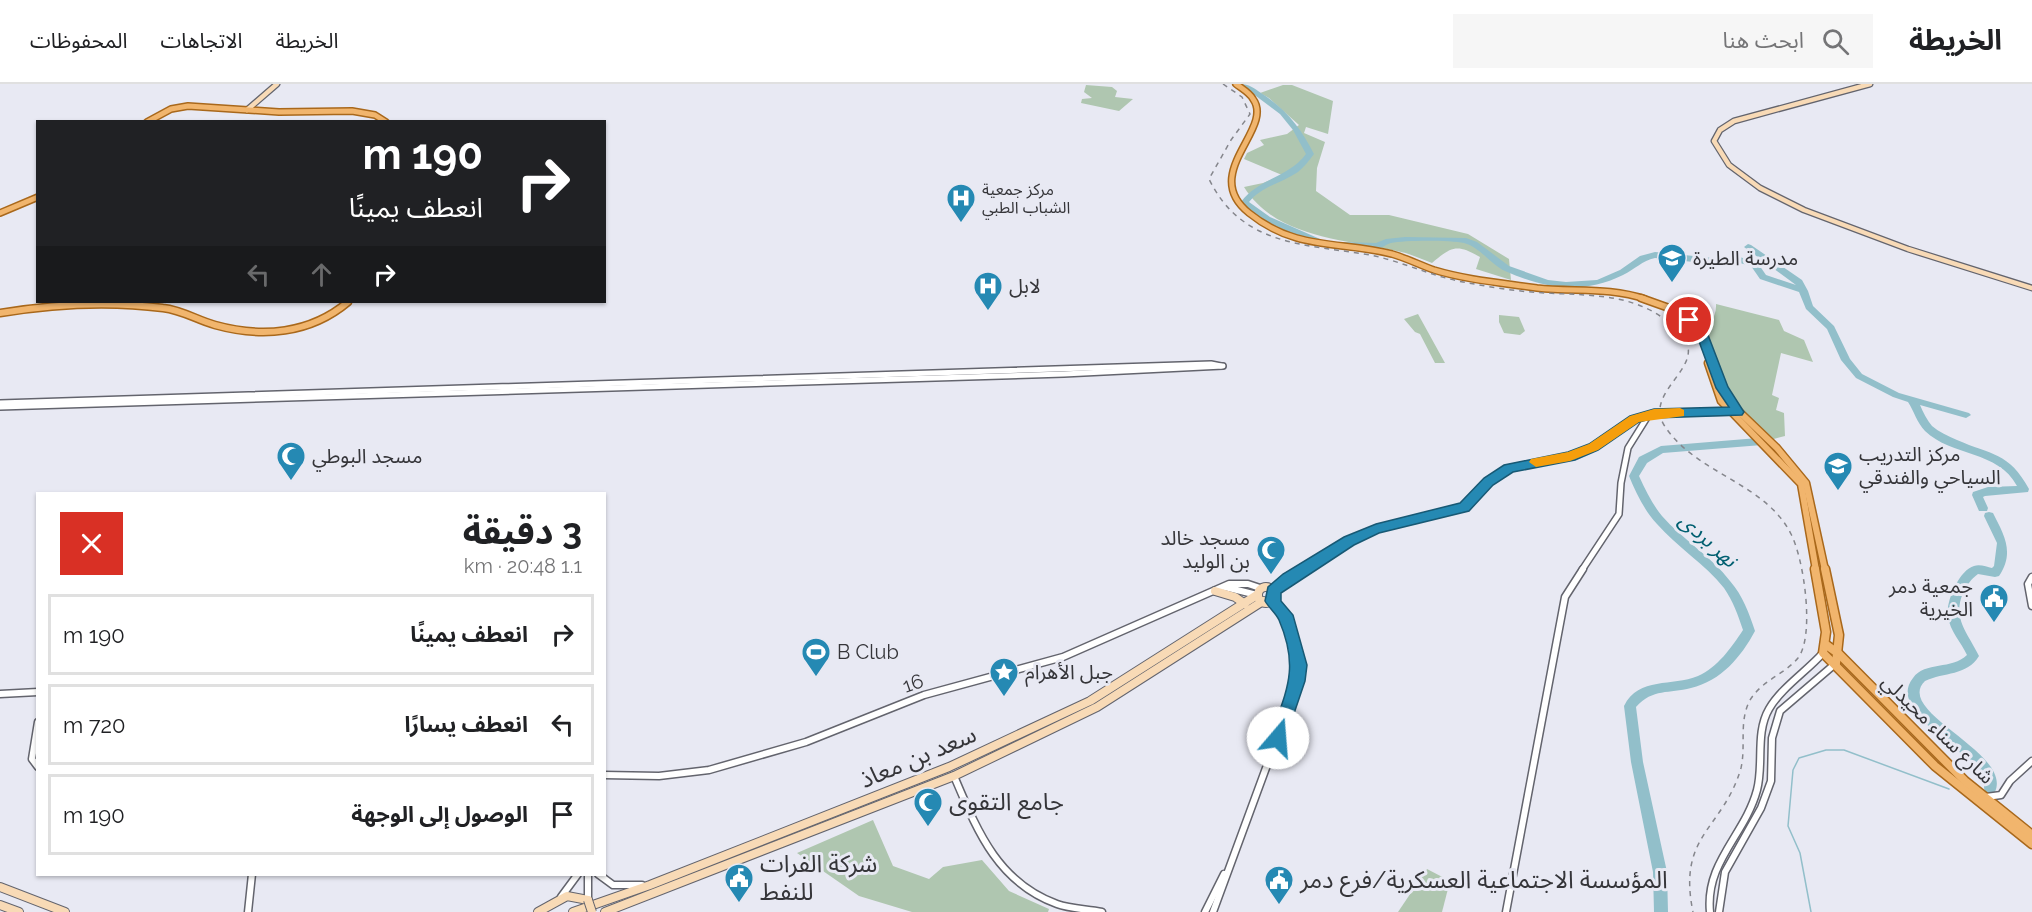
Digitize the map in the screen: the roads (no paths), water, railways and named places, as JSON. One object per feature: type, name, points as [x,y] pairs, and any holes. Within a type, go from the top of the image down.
[{"type":"main road","points":[[247,110],[277,84]]},
{"type":"main road","points":[[1236,84],[1254,99],[1258,114],[1232,174],[1231,188],[1240,204],[1250,214],[1284,233],[1314,244],[1385,253],[1455,275],[1540,288],[1621,292],[1656,303],[1683,320],[1696,333],[1721,401],[1777,448],[1806,483],[1839,635],[1839,654],[1836,663]]},
{"type":"main road","points":[[1870,84],[1734,121],[1720,130],[1714,141],[1716,153],[1744,179],[1825,220],[2032,288]]},
{"type":"main road","points":[[151,120],[177,107],[352,111],[375,115],[383,120]]},
{"type":"main road","points":[[0,213],[36,198]]},
{"type":"main road","points":[[0,313],[50,304],[132,305],[171,309],[229,328],[273,332],[300,330],[316,324],[347,303]]},
{"type":"main road","points":[[1735,412],[1801,484],[1826,632],[1823,653],[1836,663],[1935,766],[1976,796],[2032,844]]},
{"type":"main road","points":[[1215,591],[1245,604]]},
{"type":"main road","points":[[1273,591],[1275,598],[1272,601],[1263,601],[1259,592],[1273,591]]},
{"type":"main road","name":"سعد بن معاذ","points":[[573,912],[650,885],[948,767],[1090,701],[1245,604],[1259,592]]},
{"type":"main road","name":"سعد بن معاذ","points":[[605,912],[954,776],[1097,707],[1263,601]]},
{"type":"main road","name":"شارع سناء محيدلي","points":[[1825,644],[1839,654],[1976,796],[2032,835]]},
{"type":"main road","points":[[0,888],[65,912]]},
{"type":"main road","points":[[538,912],[560,898],[575,895],[588,900],[592,912]]},
{"type":"main road","points":[[0,904],[19,912]]},
{"type":"street","points":[[0,403],[1211,364],[1223,366],[1076,374],[0,407]]},
{"type":"street","points":[[1273,591],[1288,578],[1349,541],[1376,529],[1465,507],[1489,481],[1509,468],[1570,456],[1593,447],[1634,419],[1654,414],[1735,412]]},
{"type":"street","points":[[1506,912],[1565,597],[1619,514],[1621,483],[1628,448],[1648,416]]},
{"type":"street","points":[[2032,577],[2028,584],[2032,606]]},
{"type":"street","name":"16","points":[[606,775],[659,776],[709,770],[806,742],[924,695],[1063,657],[1225,587],[1259,592]]},
{"type":"street","points":[[1213,912],[1298,681],[1299,665],[1294,642],[1285,615],[1272,601]]},
{"type":"street","points":[[1710,912],[1709,905],[1716,868],[1730,838],[1752,803],[1761,777],[1762,732],[1770,708],[1823,653]]},
{"type":"street","points":[[1719,912],[1725,872],[1761,808],[1772,781],[1772,738],[1780,711],[1836,663]]},
{"type":"street","points":[[0,694],[36,692]]},
{"type":"street","points":[[36,734],[32,759],[36,765]]},
{"type":"street","points":[[1976,796],[1988,798],[2001,795],[2010,781],[2032,761]]},
{"type":"street","points":[[954,776],[986,850],[1014,883],[1057,904],[1101,912]]},
{"type":"street","points":[[1205,912],[1220,881],[1228,871]]},
{"type":"street","points":[[248,912],[252,876]]},
{"type":"street","points":[[560,898],[576,876]]},
{"type":"street","points":[[588,876],[588,900]]},
{"type":"street","points":[[600,876],[604,882],[616,886],[650,885]]},
{"type":"waterway","points":[[1243,84],[1283,113],[1297,130],[1310,154],[1295,170],[1251,194],[1245,202],[1267,219],[1317,241]]},
{"type":"waterway","points":[[1342,245],[1378,246],[1386,241],[1405,239],[1463,240],[1474,244],[1506,268],[1547,283],[1566,285],[1598,283],[1623,272],[1643,258],[1655,255],[1713,261],[1736,259],[1754,264],[1763,277],[1802,290]]},
{"type":"waterway","points":[[1748,247],[1799,282],[1802,290]]},
{"type":"waterway","points":[[1802,290],[1809,307],[1831,328],[1846,360],[1859,376],[1896,395],[1966,415]]},
{"type":"waterway","points":[[1912,400],[1923,421],[1932,431],[1956,444],[1996,459],[2017,476],[2024,489],[1988,491],[1977,495],[1983,508]]},
{"type":"waterway","name":"نهر بردى","points":[[1661,912],[1660,872],[1637,762],[1630,706],[1637,697],[1645,692],[1691,683],[1709,676],[1728,659],[1749,631],[1740,605],[1727,585],[1659,520],[1645,500],[1634,476],[1643,460],[1661,450],[1758,442]]},
{"type":"waterway","points":[[1989,516],[2002,543],[1999,567],[1995,573],[1977,569],[1971,573],[1959,590],[1953,610],[1953,618],[1973,656],[1960,666],[1921,677],[1916,682],[1913,693],[1917,704],[1926,716],[1986,770],[1990,788]]},
{"type":"waterway","points":[[1811,912],[1800,853],[1788,826],[1793,770],[1799,758],[1826,750],[1844,750],[1949,789]]},
{"type":"railway","points":[[1223,84],[1242,97],[1250,114],[1231,140],[1209,179],[1223,201],[1239,218],[1258,230],[1300,244],[1382,258],[1463,282],[1515,290],[1619,299],[1651,311],[1666,321],[1681,334],[1688,346],[1688,357],[1683,368],[1662,401],[1660,412],[1664,425],[1677,442],[1693,455],[1765,502],[1779,516],[1796,546],[1806,597],[1807,616],[1806,633],[1798,658],[1759,689],[1749,702],[1743,726],[1741,768],[1724,806],[1696,849],[1691,865],[1690,886],[1693,912]]},
{"type":"place","name":"مركز جمعية الشباب الطبي","points":[[961,224]]},
{"type":"place","name":"مدرسة الطيرة","points":[[1672,284]]},
{"type":"place","name":"لابل","points":[[988,312]]},
{"type":"place","name":"مسجد البوطي","points":[[291,482]]},
{"type":"place","name":"مركز التدريب السياحي والفندقي","points":[[1838,492]]},
{"type":"place","name":"مسجد خالد بن الوليد","points":[[1271,576]]},
{"type":"place","name":"جمعية دمر الخيرية","points":[[1994,624]]},
{"type":"place","name":"B Club","points":[[816,678]]},
{"type":"place","name":"جبل الأهرام","points":[[1004,698]]},
{"type":"place","name":"جامع التقوى","points":[[928,828]]},
{"type":"place","name":"شركة الفرات للنفط","points":[[739,904]]},
{"type":"place","name":"المؤسسة الاجتماعية العسكرية/فرع دمر","points":[[1279,906]]}]
